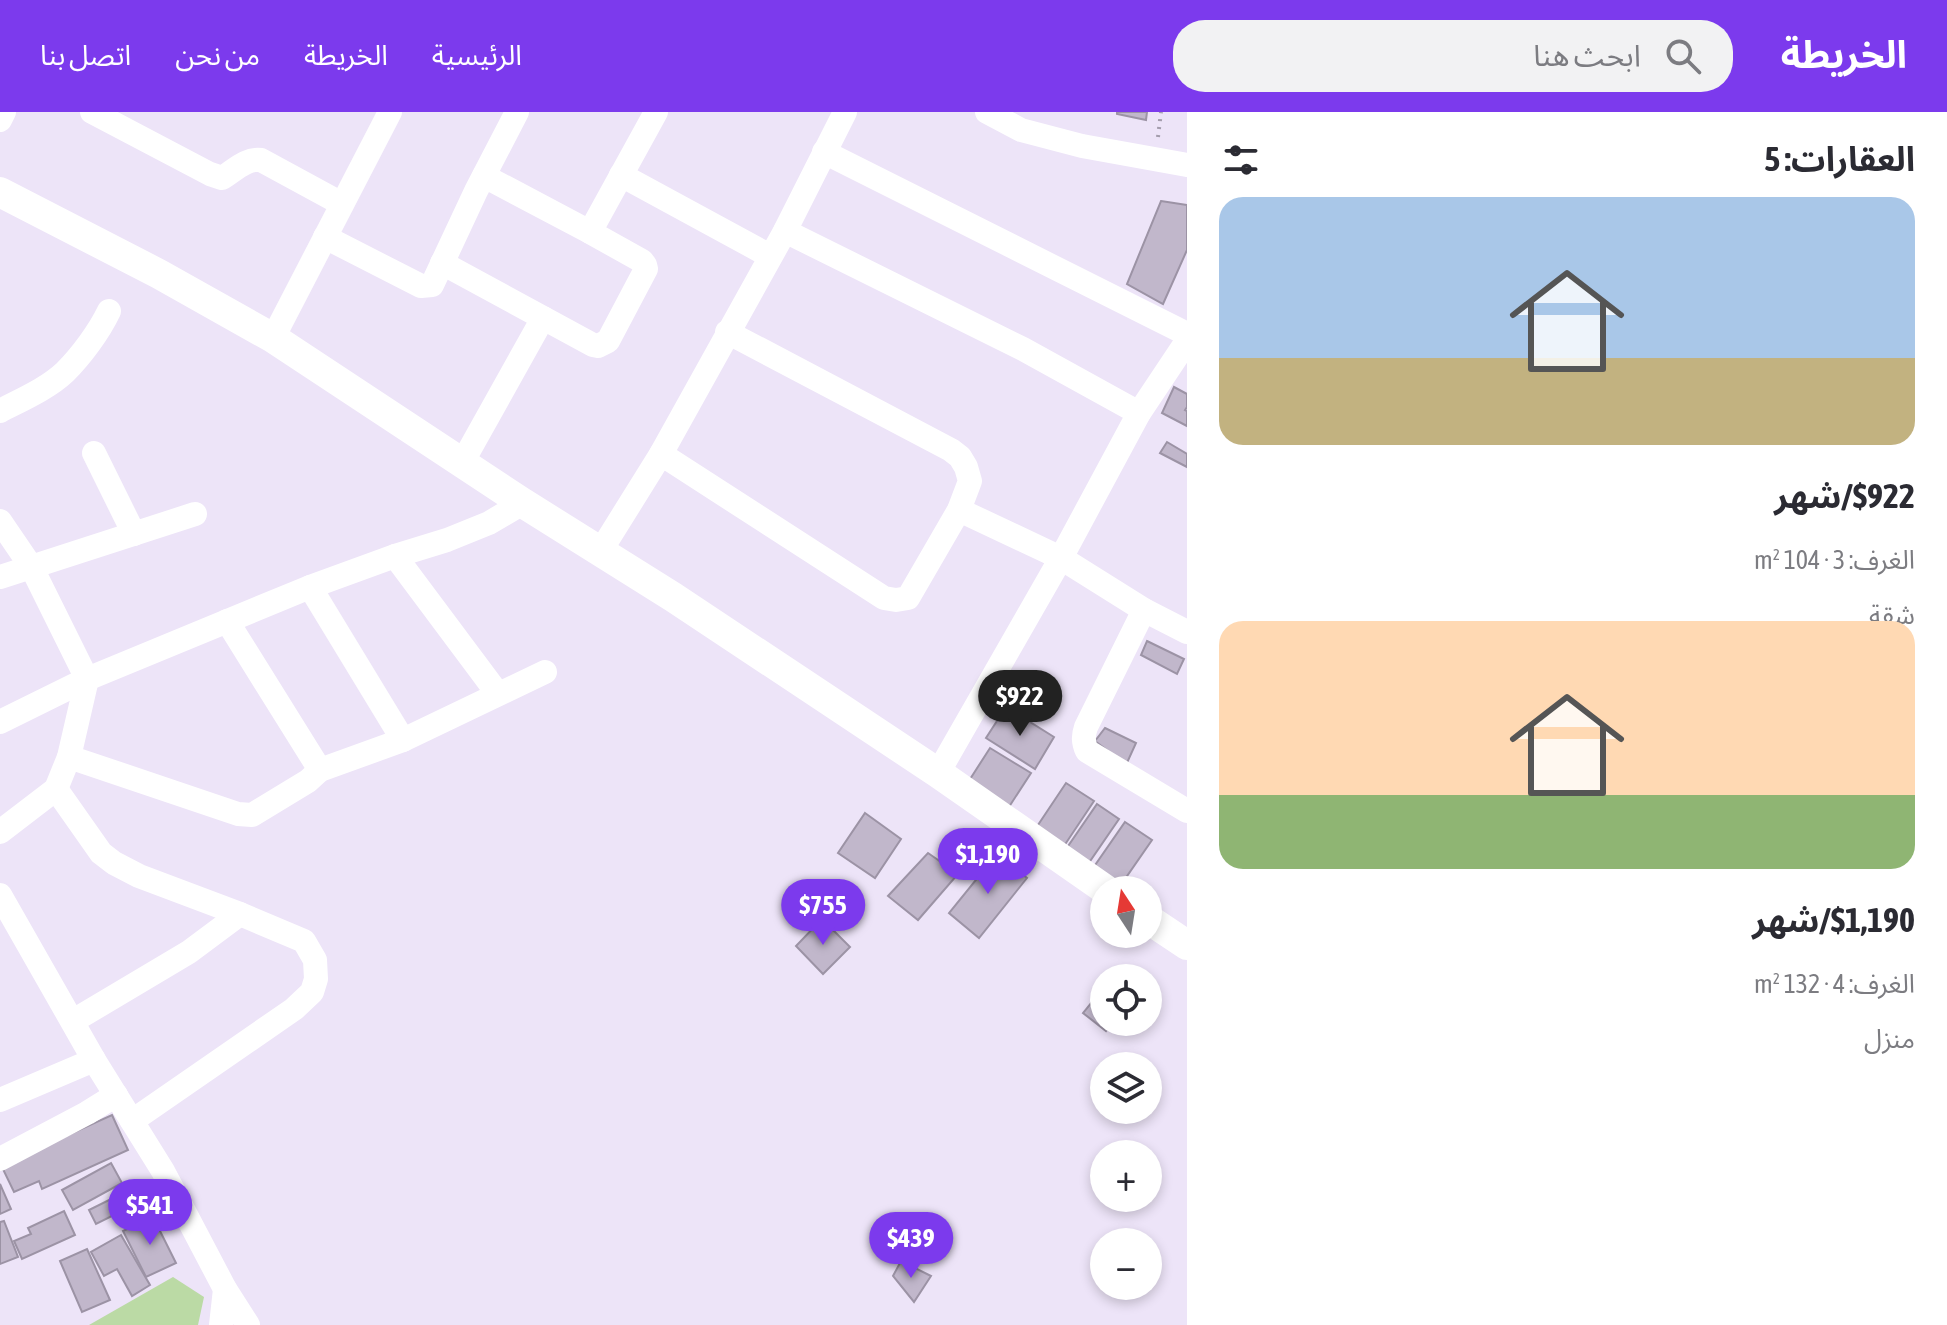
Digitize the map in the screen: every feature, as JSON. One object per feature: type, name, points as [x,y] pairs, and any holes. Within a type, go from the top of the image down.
[{"type":"main road","points":[[0,192],[159,274],[273,338],[523,503],[673,597],[938,773],[1090,879]]},
{"type":"main road","points":[[1162,928],[1187,945]]},
{"type":"street","points":[[0,120],[4,112]]},
{"type":"street","points":[[92,112],[210,174],[222,178],[247,161],[261,160],[342,204]]},
{"type":"street","points":[[273,338],[390,112]]},
{"type":"street","points":[[325,237],[421,286],[432,285],[517,112]]},
{"type":"street","points":[[590,232],[656,112]]},
{"type":"street","points":[[600,552],[661,454],[785,231],[845,112]]},
{"type":"street","points":[[987,112],[1023,121],[1082,146],[1187,165]]},
{"type":"street","points":[[824,152],[1187,334]]},
{"type":"street","points":[[621,175],[770,256]]},
{"type":"street","points":[[442,263],[598,346],[608,341],[646,269],[642,261],[484,176]]},
{"type":"street","points":[[785,231],[1023,349],[1139,413]]},
{"type":"street","points":[[0,411],[64,373],[97,332],[109,311]]},
{"type":"street","points":[[462,463],[543,318]]},
{"type":"street","points":[[661,454],[884,598],[908,598],[959,510],[970,481],[960,457],[951,450],[727,332]]},
{"type":"street","points":[[938,773],[1061,558],[1139,413],[1187,341]]},
{"type":"street","points":[[94,453],[134,534]]},
{"type":"street","points":[[0,722],[87,679],[310,587],[447,540],[489,523],[523,503]]},
{"type":"street","points":[[959,510],[1061,558],[1144,610],[1187,632]]},
{"type":"street","points":[[0,577],[195,514]]},
{"type":"street","points":[[0,521],[32,568],[87,679],[69,757],[56,789],[0,832]]},
{"type":"street","points":[[395,556],[498,694]]},
{"type":"street","points":[[310,587],[403,740]]},
{"type":"street","points":[[1144,610],[1086,727],[1084,744],[1087,751],[1187,811]]},
{"type":"street","points":[[227,621],[320,770]]},
{"type":"street","points":[[69,757],[238,814],[252,815],[308,781],[320,770],[403,740],[545,672]]},
{"type":"street","points":[[56,789],[101,853],[114,863],[139,876],[304,941],[315,960],[316,979],[312,992],[294,1009],[132,1121]]},
{"type":"street","points":[[0,895],[94,1060],[163,1171],[225,1289],[248,1325]]},
{"type":"street","points":[[73,1021],[189,952],[240,914]]},
{"type":"street","points":[[0,1100],[94,1060]]},
{"type":"street","points":[[0,1159],[116,1095]]},
{"type":"street","points":[[221,1325],[225,1289]]},
{"type":"green space","points":[[173,1277],[204,1297],[198,1325],[89,1325]]},
{"type":"building","points":[[1147,112],[1146,120],[1117,114]]},
{"type":"building","points":[[1161,201],[1187,205],[1187,250],[1163,304],[1127,284]]},
{"type":"building","points":[[1174,387],[1187,394],[1187,426],[1162,413]]},
{"type":"building","points":[[1167,442],[1187,454],[1187,467],[1160,453]]},
{"type":"building","points":[[1147,641],[1184,659],[1177,674],[1141,655]]},
{"type":"building","points":[[1006,707],[1054,737],[1035,769],[986,738]]},
{"type":"building","points":[[1105,728],[1136,743],[1126,765],[1095,741]]},
{"type":"building","points":[[990,748],[1031,773],[1005,813],[965,787]]},
{"type":"building","points":[[1066,783],[1094,801],[1062,849],[1034,831]]},
{"type":"building","points":[[1097,804],[1119,819],[1086,867],[1064,852]]},
{"type":"building","points":[[865,813],[901,839],[875,878],[838,853]]},
{"type":"building","points":[[1125,822],[1152,840],[1127,876],[1098,876],[1091,871]]},
{"type":"building","points":[[928,853],[958,874],[918,920],[888,896]]},
{"type":"building","points":[[997,854],[1027,878],[979,938],[949,913]]},
{"type":"building","points":[[822,919],[850,947],[823,974],[796,946]]},
{"type":"building","points":[[1090,1004],[1090,1018],[1083,1013]]},
{"type":"building","points":[[112,1115],[128,1150],[42,1189],[39,1181],[14,1192],[1,1165]]},
{"type":"building","points":[[111,1163],[122,1183],[73,1210],[62,1190]]},
{"type":"building","points":[[0,1184],[11,1209],[0,1214]]},
{"type":"building","points":[[123,1193],[130,1207],[96,1224],[89,1210]]},
{"type":"building","points":[[64,1211],[75,1235],[22,1259],[14,1241],[31,1234],[28,1228]]},
{"type":"building","points":[[153,1217],[176,1263],[146,1277],[123,1231]]},
{"type":"building","points":[[4,1221],[18,1257],[0,1264],[0,1222]]},
{"type":"building","points":[[121,1235],[150,1285],[132,1296],[117,1269],[104,1276],[91,1252]]},
{"type":"building","points":[[87,1249],[110,1300],[82,1312],[60,1261]]},
{"type":"building","points":[[901,1261],[931,1276],[914,1302],[893,1276]]}]
